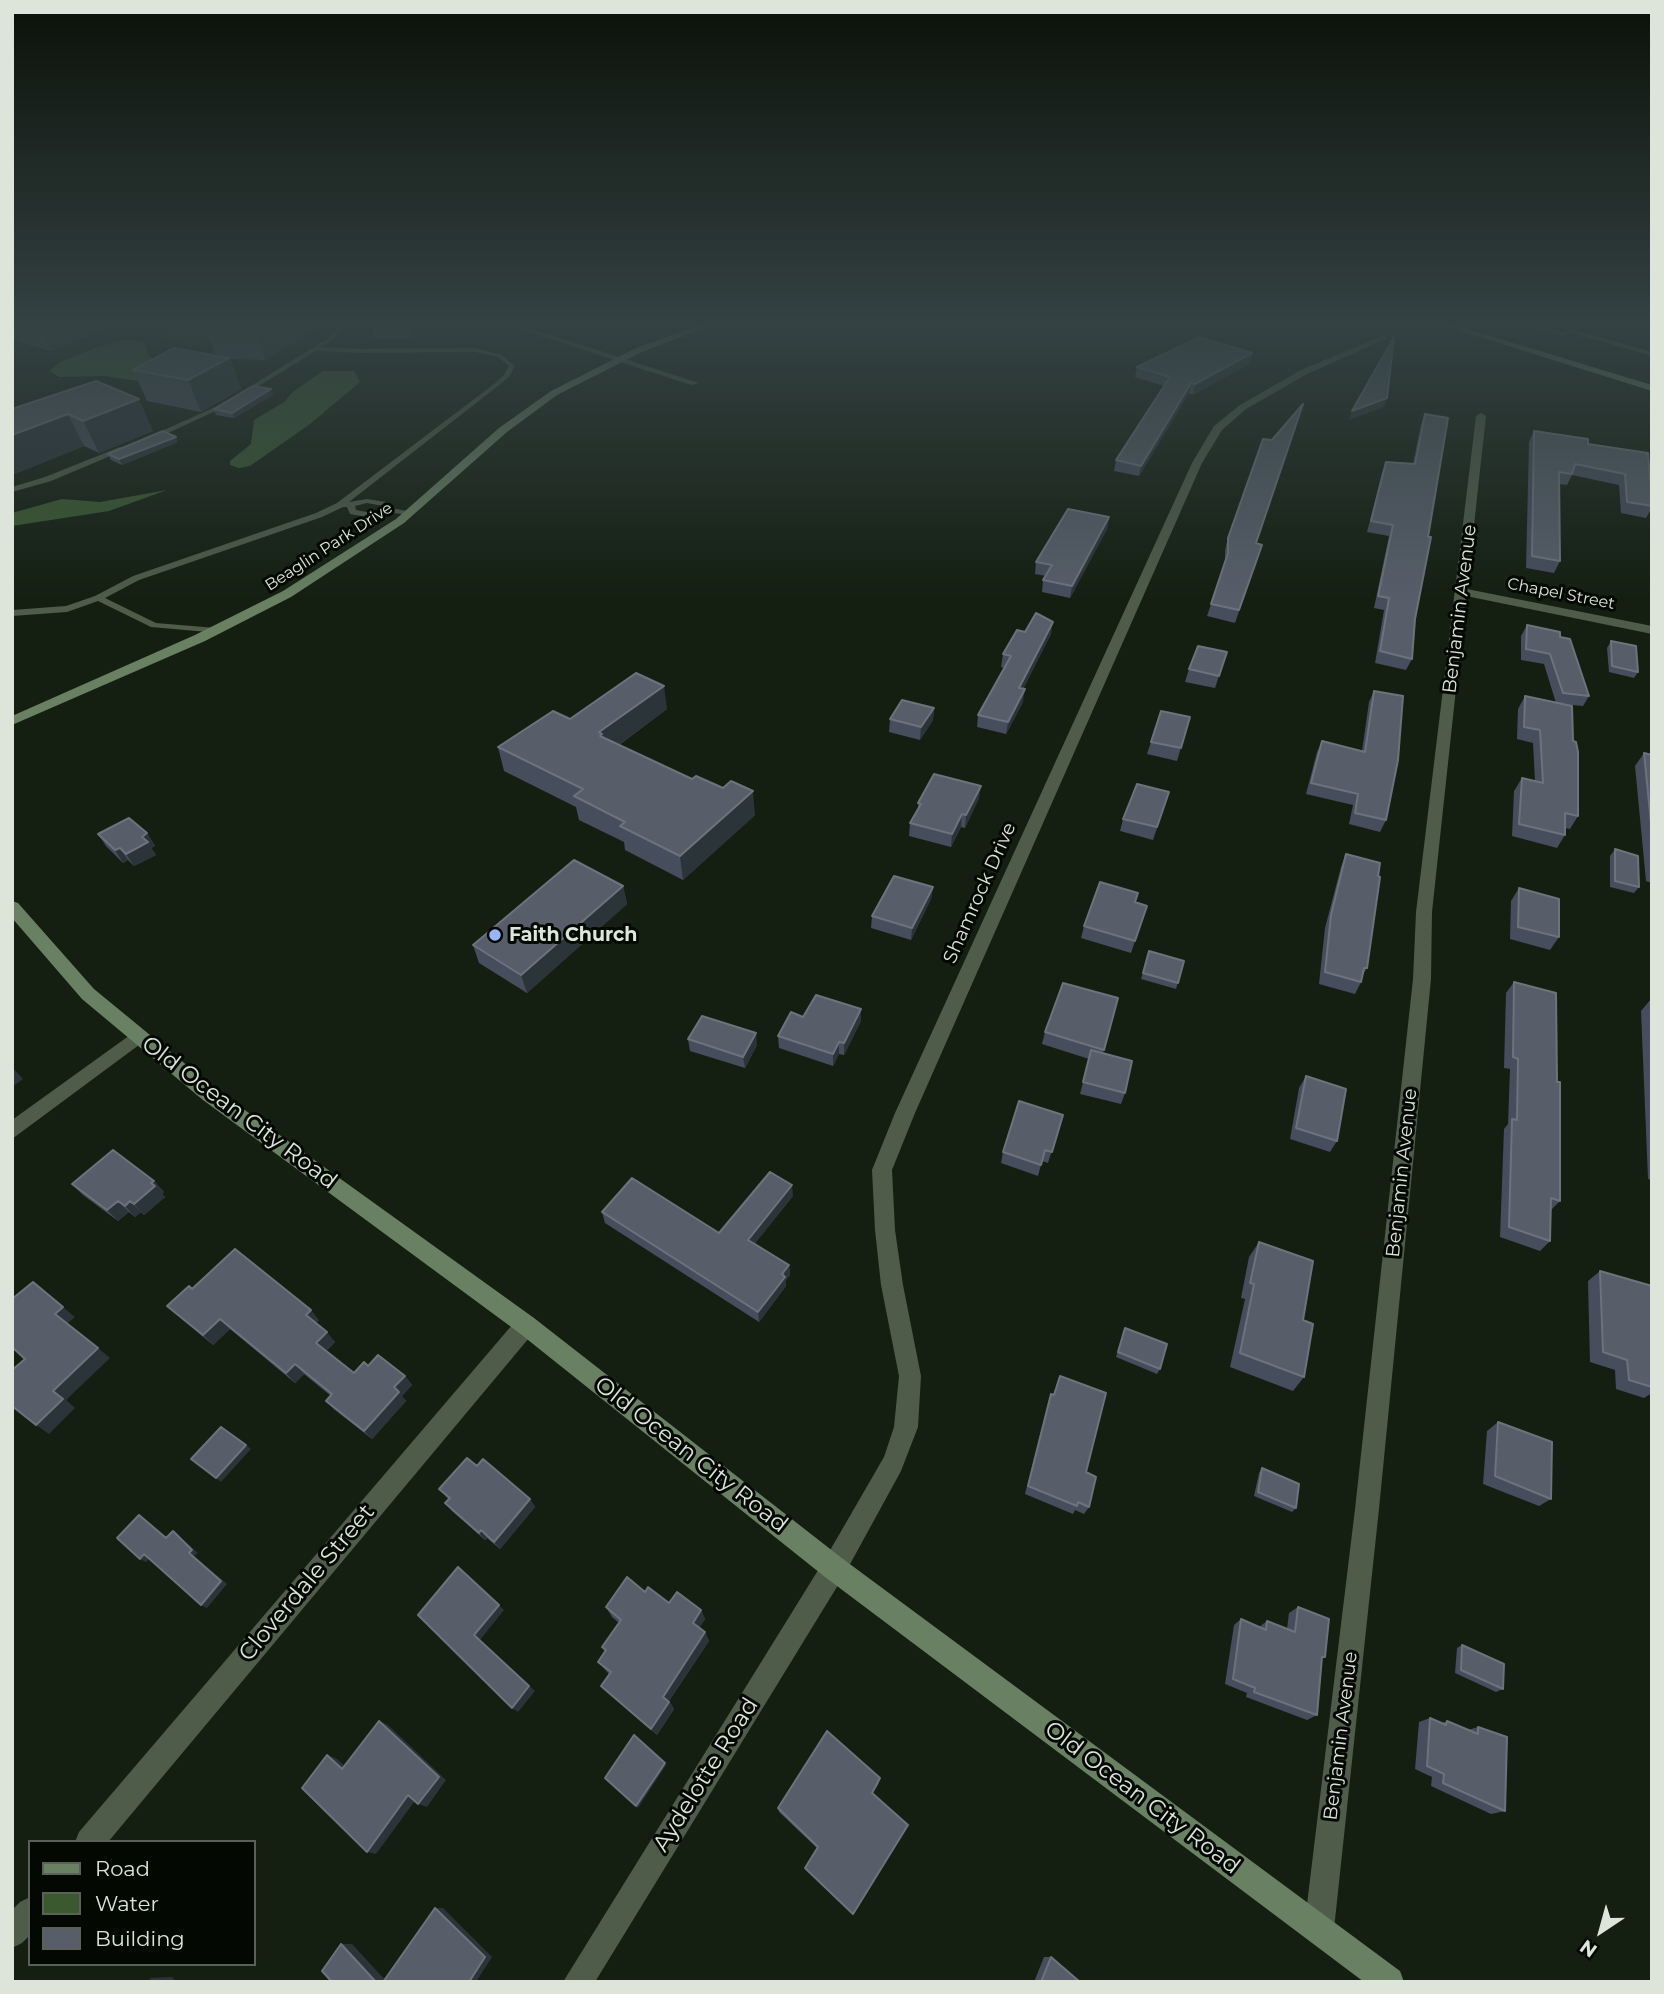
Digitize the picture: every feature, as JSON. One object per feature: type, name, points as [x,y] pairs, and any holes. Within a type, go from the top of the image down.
[{"type":"main road","name":"Beaglin Park Drive","points":[[12,721],[216,631],[314,579],[410,514],[521,416]]},
{"type":"main road","name":"Old Ocean City Road","points":[[12,907],[88,994],[210,1095],[526,1325],[834,1568],[1389,1982]]},
{"type":"street","name":"Shamrock Drive","points":[[834,1568],[880,1488],[906,1427],[910,1376],[892,1285],[885,1230],[882,1170],[1107,658],[1197,463],[1218,428],[1232,416]]},
{"type":"street","name":"Benjamin Avenue","points":[[1319,1929],[1369,1495],[1422,978],[1424,912],[1463,592],[1481,416]]},
{"type":"street","name":"Chapel Street","points":[[1463,592],[1652,630]]},
{"type":"street","points":[[12,1132],[137,1037]]},
{"type":"street","name":"Cloverdale Street","points":[[91,1840],[526,1325]]},
{"type":"street","name":"Aydelotte Road","points":[[578,1982],[834,1568]]},
{"type":"street","points":[[12,1933],[28,1914]]},
{"type":"lane","points":[[12,490],[55,477],[205,416]]},
{"type":"lane","points":[[12,613],[67,609],[98,598],[136,578],[319,515],[340,505],[456,416]]},
{"type":"lane","points":[[340,505],[352,506],[367,501],[386,504],[388,510]]},
{"type":"lane","points":[[352,506],[353,512],[373,516],[388,510],[410,514]]},
{"type":"lane","points":[[98,598],[154,625],[216,631]]},
{"type":"water","points":[[261,416],[319,416],[250,466],[239,468],[230,465],[230,461],[251,444],[254,420]]},
{"type":"water","points":[[167,490],[109,511],[12,526],[12,513],[62,499],[100,502]]},
{"type":"building","points":[[12,416],[63,416],[12,435]]},
{"type":"building","points":[[72,416],[96,416],[83,421]]},
{"type":"building","points":[[1145,416],[1171,416],[1141,466],[1116,460]]},
{"type":"building","points":[[1293,416],[1299,416],[1256,543],[1262,545],[1239,610],[1211,604],[1228,553],[1228,538],[1263,439],[1272,440]]},
{"type":"building","points":[[1425,416],[1448,418],[1428,537],[1431,537],[1415,619],[1412,659],[1380,651],[1389,598],[1378,596],[1393,525],[1371,521],[1386,462],[1415,464]]},
{"type":"building","points":[[163,431],[176,437],[119,459],[108,454]]},
{"type":"building","points":[[1534,431],[1588,439],[1588,444],[1648,453],[1652,506],[1627,502],[1625,474],[1575,464],[1572,474],[1559,472],[1560,561],[1532,556]]},
{"type":"building","points":[[1068,509],[1109,517],[1072,586],[1043,580],[1052,565],[1036,562]]},
{"type":"building","points":[[1036,613],[1053,622],[1019,688],[1025,689],[1008,722],[978,715],[1011,656],[1003,654],[1017,630],[1025,632]]},
{"type":"building","points":[[1527,625],[1560,632],[1560,637],[1570,639],[1589,696],[1563,693],[1550,654],[1526,649]]},
{"type":"building","points":[[1611,641],[1636,646],[1638,672],[1612,666]]},
{"type":"building","points":[[1198,646],[1227,652],[1219,676],[1189,669]]},
{"type":"building","points":[[636,673],[664,686],[599,732],[602,734],[600,736],[692,779],[696,776],[723,788],[731,781],[753,791],[680,856],[620,826],[625,822],[574,796],[583,789],[498,747],[553,711],[570,719]]},
{"type":"building","points":[[1374,691],[1403,696],[1398,760],[1386,820],[1355,813],[1358,794],[1311,783],[1322,741],[1365,752]]},
{"type":"building","points":[[1525,696],[1572,706],[1573,741],[1576,742],[1578,752],[1578,816],[1565,813],[1565,835],[1519,824],[1522,778],[1543,783],[1540,730],[1524,727]]},
{"type":"building","points":[[902,700],[934,708],[921,727],[890,719]]},
{"type":"building","points":[[1161,711],[1190,717],[1181,748],[1151,742]]},
{"type":"building","points":[[1644,753],[1652,755],[1652,833]]},
{"type":"building","points":[[934,774],[981,786],[966,815],[962,814],[952,834],[910,823]]},
{"type":"building","points":[[1137,784],[1169,792],[1157,827],[1123,819]]},
{"type":"building","points":[[129,818],[147,833],[142,837],[148,842],[126,854],[120,848],[115,850],[98,834]]},
{"type":"building","points":[[1615,849],[1638,856],[1639,887],[1615,881]]},
{"type":"building","points":[[1346,854],[1380,863],[1367,968],[1364,968],[1361,982],[1325,972],[1331,915]]},
{"type":"building","points":[[574,860],[623,886],[521,975],[473,945]]},
{"type":"building","points":[[894,876],[933,887],[912,928],[872,916]]},
{"type":"building","points":[[1100,882],[1138,893],[1135,902],[1147,906],[1135,941],[1084,926]]},
{"type":"building","points":[[1519,888],[1559,899],[1559,937],[1518,927]]},
{"type":"building","points":[[1149,951],[1184,961],[1178,983],[1143,973]]},
{"type":"building","points":[[1514,982],[1556,993],[1557,1082],[1560,1082],[1560,1201],[1551,1198],[1550,1241],[1509,1227],[1512,1119],[1517,1120],[1518,1059],[1513,1057]]},
{"type":"building","points":[[1063,983],[1118,998],[1104,1050],[1045,1032]]},
{"type":"building","points":[[816,995],[861,1009],[844,1043],[839,1042],[833,1054],[778,1036],[791,1012],[803,1017]]},
{"type":"building","points":[[702,1016],[756,1033],[743,1057],[688,1039]]},
{"type":"building","points":[[1091,1050],[1132,1061],[1125,1093],[1083,1082]]},
{"type":"building","points":[[1306,1076],[1346,1089],[1337,1141],[1296,1128]]},
{"type":"building","points":[[1019,1101],[1063,1115],[1052,1152],[1045,1150],[1041,1165],[1003,1152]]},
{"type":"building","points":[[113,1150],[154,1181],[151,1183],[155,1186],[134,1204],[130,1201],[125,1206],[118,1201],[107,1210],[72,1184]]},
{"type":"building","points":[[770,1172],[792,1185],[748,1240],[789,1265],[782,1274],[785,1277],[758,1312],[602,1212],[632,1178],[719,1233]]},
{"type":"building","points":[[1259,1242],[1313,1261],[1303,1320],[1313,1324],[1304,1377],[1240,1353],[1254,1284],[1250,1283]]},
{"type":"building","points":[[235,1249],[311,1310],[306,1315],[327,1332],[316,1343],[354,1373],[364,1362],[368,1366],[378,1355],[405,1376],[394,1387],[399,1392],[364,1431],[326,1401],[332,1394],[295,1364],[286,1373],[220,1319],[203,1335],[167,1306],[189,1286],[192,1289]]},
{"type":"building","points":[[1600,1271],[1652,1286],[1652,1387],[1629,1380],[1627,1360],[1603,1352]]},
{"type":"building","points":[[33,1282],[63,1307],[55,1314],[98,1348],[53,1391],[63,1399],[36,1425],[12,1406],[12,1370],[25,1359],[12,1347],[12,1299]]},
{"type":"building","points":[[1125,1328],[1167,1344],[1160,1369],[1118,1352]]},
{"type":"building","points":[[1060,1376],[1106,1393],[1086,1472],[1096,1477],[1089,1507],[1078,1502],[1077,1506],[1028,1486],[1051,1394],[1054,1395]]},
{"type":"building","points":[[1498,1422],[1552,1442],[1551,1499],[1495,1476]]},
{"type":"building","points":[[221,1427],[246,1445],[216,1478],[191,1459]]},
{"type":"building","points":[[467,1458],[477,1466],[483,1459],[530,1499],[494,1542],[481,1530],[479,1533],[445,1503],[450,1498],[439,1489]]},
{"type":"building","points":[[1262,1468],[1299,1484],[1296,1508],[1258,1492]]},
{"type":"building","points":[[139,1515],[166,1538],[173,1531],[192,1550],[189,1553],[221,1581],[201,1605],[144,1554],[140,1559],[117,1538]]},
{"type":"building","points":[[458,1567],[499,1605],[474,1635],[529,1686],[512,1708],[418,1615]]},
{"type":"building","points":[[627,1577],[645,1592],[648,1587],[669,1603],[677,1592],[701,1610],[693,1623],[705,1632],[663,1697],[669,1702],[651,1729],[601,1686],[611,1672],[598,1662],[606,1650],[602,1647],[621,1620],[606,1607]]},
{"type":"building","points":[[1298,1607],[1329,1619],[1325,1657],[1322,1657],[1317,1715],[1254,1692],[1255,1688],[1233,1679],[1241,1619],[1266,1630],[1267,1621],[1295,1632]]},
{"type":"building","points":[[1462,1645],[1504,1664],[1503,1689],[1461,1670]]},
{"type":"building","points":[[1430,1718],[1446,1725],[1447,1721],[1478,1734],[1478,1727],[1507,1737],[1505,1811],[1443,1783],[1444,1774],[1427,1766]]},
{"type":"building","points":[[379,1721],[439,1777],[418,1804],[408,1795],[367,1852],[302,1788],[327,1755],[342,1769]]},
{"type":"building","points":[[827,1731],[880,1778],[872,1793],[908,1825],[853,1914],[805,1868],[818,1847],[778,1808]]},
{"type":"building","points":[[634,1735],[665,1763],[636,1806],[605,1778]]},
{"type":"building","points":[[435,1908],[485,1957],[469,1982],[383,1982]]},
{"type":"building","points":[[341,1944],[376,1982],[332,1982],[322,1971]]},
{"type":"building","points":[[1051,1957],[1080,1982],[1041,1982]]},
{"type":"place","name":"Faith Church","points":[[495,935]]}]
